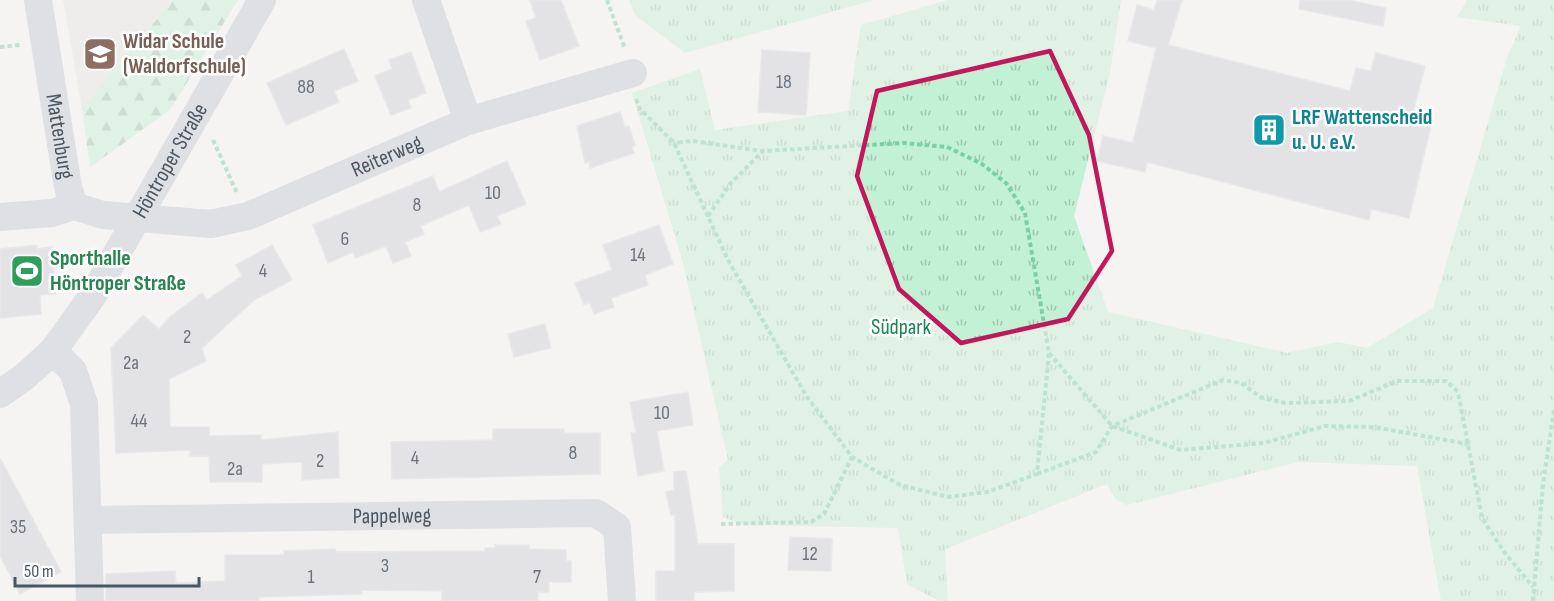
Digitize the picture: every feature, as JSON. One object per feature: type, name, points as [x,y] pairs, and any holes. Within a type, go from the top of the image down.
[{"type":"street","name":"Mattenburg","points":[[38,0],[66,177],[74,206],[103,215],[138,219]]},
{"type":"street","name":"Höntroper Straße","points":[[0,394],[24,377],[53,351],[93,295],[262,0]]},
{"type":"street","points":[[426,0],[468,121]]},
{"type":"street","name":"Reiterweg","points":[[138,219],[211,224],[248,216],[468,121],[633,73]]},
{"type":"street","points":[[0,217],[52,213],[74,206]]},
{"type":"street","points":[[53,351],[73,371],[84,404],[90,601]]},
{"type":"street","name":"Pappelweg","points":[[88,520],[596,513],[617,527],[622,601]]},
{"type":"path","points":[[607,0],[633,73],[632,90],[640,109],[674,143],[729,262],[807,397],[852,457],[900,485],[948,497],[987,492],[1096,452],[1112,426],[1223,380],[1241,383],[1262,398],[1286,403],[1349,401],[1397,381],[1419,379],[1446,381],[1458,392],[1482,518],[1505,553],[1533,587]]},
{"type":"path","points":[[212,139],[238,196]]},
{"type":"path","points":[[674,143],[693,141],[762,151],[903,143],[947,147],[982,165],[1006,183],[1025,213],[1049,353],[1037,474]]},
{"type":"path","points":[[708,216],[731,183],[762,151]]},
{"type":"path","points":[[1049,353],[1112,426],[1181,450],[1264,443],[1325,426],[1374,426],[1468,444]]},
{"type":"path","points":[[1533,601],[1543,484],[1554,410]]},
{"type":"path","points":[[721,524],[811,522],[824,514],[852,457]]},
{"type":"highlighted area","points":[[1050,51],[1089,135],[1112,251],[1068,319],[961,343],[899,289],[857,176],[877,91]]},
{"type":"shaded area","name":"Widar Schule (Waldorfschule)","points":[[63,0],[173,0],[82,108]]},
{"type":"green space","points":[[173,0],[238,0],[170,110],[90,167],[82,108]]},
{"type":"green space","points":[[629,0],[874,0],[685,53],[635,15]]},
{"type":"green space","name":"Südpark","points":[[948,0],[1121,0],[1110,73],[1074,216],[1108,312],[1287,353],[1338,342],[1367,348],[1433,308],[1507,58],[1521,26],[1457,17],[1467,0],[1554,0],[1554,601],[1441,601],[1417,466],[1298,462],[1127,505],[1115,499],[1107,484],[945,549],[948,601],[939,601],[907,584],[898,528],[744,525],[723,517],[719,467],[728,460],[683,263],[632,93],[700,69],[715,130],[848,111],[861,25]]},
{"type":"building","points":[[530,0],[561,0],[579,46],[540,60],[526,21],[536,18]]},
{"type":"building","name":"LRF Wattenscheid u. U. e.V.","points":[[1157,0],[1182,0],[1168,45],[1350,91],[1356,68],[1371,71],[1376,53],[1425,66],[1412,116],[1432,121],[1409,218],[1371,209],[1369,220],[1147,162],[1145,172],[1097,161],[1103,136],[1133,143],[1156,48],[1128,41],[1137,5],[1154,10]]},
{"type":"building","points":[[1300,0],[1348,0],[1386,8],[1383,26],[1299,9]]},
{"type":"building","points":[[344,49],[358,81],[334,91],[339,102],[286,125],[267,83]]},
{"type":"building","points":[[762,50],[810,53],[806,115],[758,112]]},
{"type":"building","points":[[411,52],[426,93],[408,100],[411,108],[391,115],[375,76],[392,69],[389,60]]},
{"type":"building","points":[[620,112],[625,127],[629,126],[635,146],[632,147],[634,153],[590,168],[589,162],[585,163],[577,126]]},
{"type":"building","points":[[507,161],[526,204],[497,216],[501,224],[480,232],[469,205],[420,226],[424,234],[405,242],[411,256],[393,263],[386,246],[355,258],[353,252],[328,263],[313,225],[433,176],[439,192]]},
{"type":"building","points":[[659,225],[673,264],[645,275],[648,285],[611,298],[614,307],[594,314],[590,302],[584,305],[575,283],[612,270],[603,245]]},
{"type":"building","name":"Sporthalle Höntroper Straße","points":[[37,245],[37,249],[52,247],[56,294],[40,295],[41,314],[0,318],[0,249]]},
{"type":"building","points":[[272,245],[292,280],[254,300],[202,348],[206,361],[169,379],[170,427],[209,427],[209,436],[261,435],[261,440],[338,432],[339,478],[302,480],[302,462],[262,464],[262,482],[210,482],[209,456],[190,456],[190,450],[116,453],[111,348],[143,315],[159,329],[171,316],[202,293],[207,300],[242,276],[236,265]]},
{"type":"building","points":[[545,324],[551,348],[514,357],[508,334]]},
{"type":"building","points":[[688,392],[693,425],[657,431],[664,471],[638,476],[631,433],[636,433],[630,402]]},
{"type":"building","points":[[493,429],[564,429],[564,433],[600,433],[600,474],[392,479],[391,442],[493,440]]},
{"type":"building","points":[[0,458],[61,572],[20,594],[0,556]]},
{"type":"building","points":[[686,471],[698,544],[734,544],[734,591],[694,592],[694,601],[656,601],[656,571],[675,571],[675,515],[671,515],[666,492],[674,490],[674,472]]},
{"type":"building","points":[[790,537],[832,539],[831,571],[788,570]]},
{"type":"building","points":[[495,545],[529,545],[529,549],[566,550],[566,561],[571,561],[571,582],[549,582],[549,592],[538,592],[538,601],[442,601],[442,591],[361,590],[362,594],[259,597],[259,601],[106,601],[106,574],[175,571],[176,583],[225,581],[225,555],[284,555],[284,551],[335,549],[336,552],[485,551],[485,548],[496,548]]},
{"type":"place","name":"Widar Schule (Waldorfschule)","points":[[100,54]]},
{"type":"place","name":"LRF Wattenscheid u. U. e.V.","points":[[1269,130]]},
{"type":"place","name":"Sporthalle Höntroper Straße","points":[[27,271]]}]
